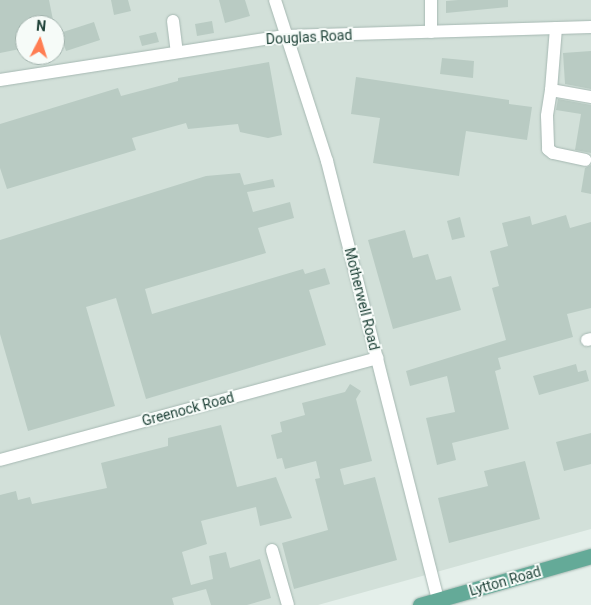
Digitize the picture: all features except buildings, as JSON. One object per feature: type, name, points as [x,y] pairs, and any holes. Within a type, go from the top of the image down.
[{"type":"main road","name":"Lytton Road","points":[[420,605],[591,556]]},
{"type":"street","name":"Motherwell Road","points":[[275,0],[285,36],[327,161],[438,600]]},
{"type":"street","points":[[431,0],[431,32]]},
{"type":"street","points":[[173,21],[177,52]]},
{"type":"street","name":"Douglas Road","points":[[0,80],[285,36],[591,27]]},
{"type":"street","points":[[556,28],[547,116],[548,149],[585,160]]},
{"type":"street","points":[[551,90],[591,97]]},
{"type":"street","name":"Greenock Road","points":[[0,460],[377,358]]},
{"type":"street","points":[[272,550],[288,605]]},
{"type":"shaded area","points":[[0,0],[591,0],[591,529],[318,605],[0,605]]}]
